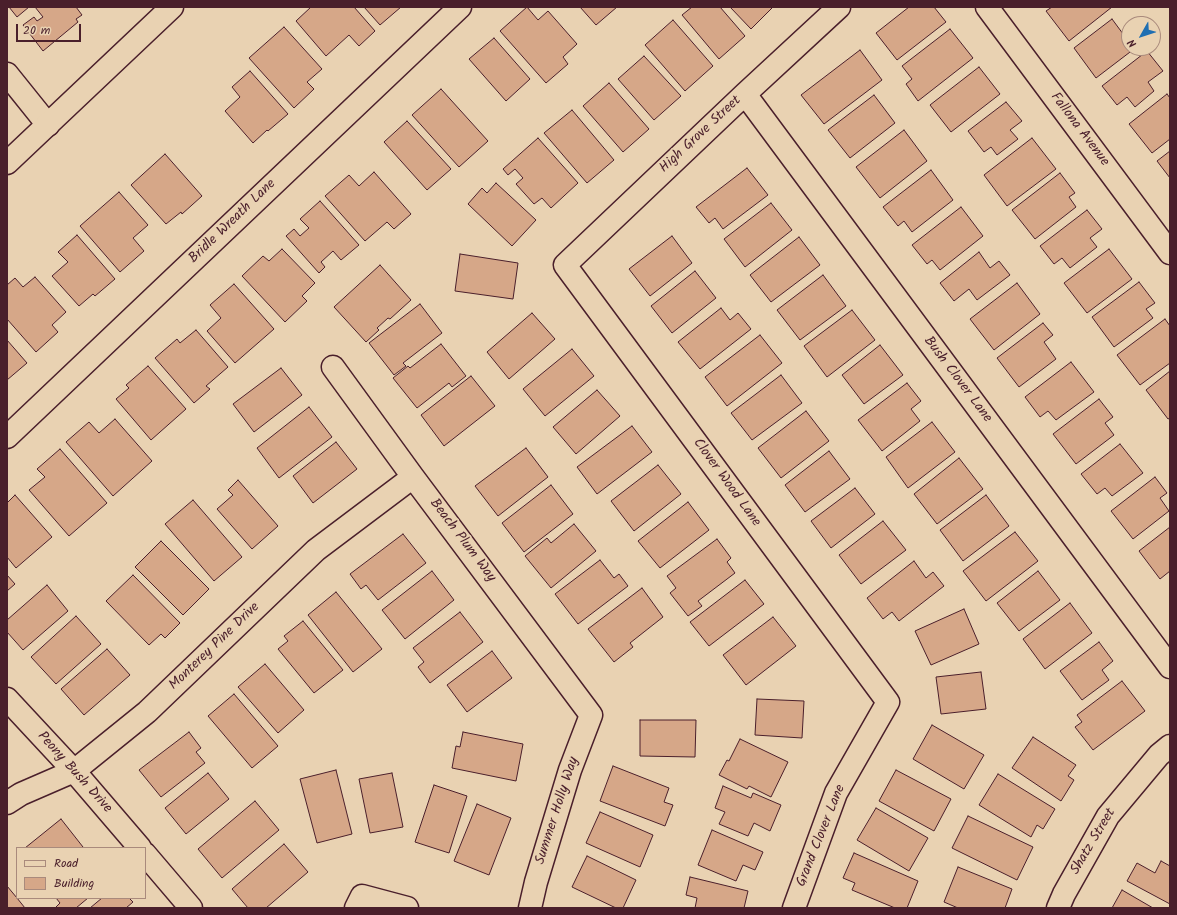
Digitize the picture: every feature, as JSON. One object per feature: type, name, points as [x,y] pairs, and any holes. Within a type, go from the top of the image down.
[{"type":"street","points":[[7,163],[172,7]]},
{"type":"street","name":"Bridle Wreath Lane","points":[[7,437],[460,7]]},
{"type":"street","name":"High Grove Street","points":[[565,265],[839,7]]},
{"type":"street","name":"Fallona Avenue","points":[[988,7],[1170,253]]},
{"type":"street","points":[[7,74],[48,125]]},
{"type":"street","name":"Bush Clover Lane","points":[[745,94],[1170,667]]},
{"type":"street","name":"Clover Wood Lane","points":[[565,265],[888,702]]},
{"type":"street","name":"Beach Plum Way","points":[[333,367],[413,477],[591,715]]},
{"type":"street","name":"Monterey Pine Drive","points":[[7,803],[21,794],[74,771],[147,712],[316,550],[413,477]]},
{"type":"street","name":"Peony Bush Drive","points":[[7,699],[74,771],[139,847]]},
{"type":"street","name":"Grand Clover Lane","points":[[794,908],[836,794],[888,702]]},
{"type":"street","name":"Summer Holly Way","points":[[530,908],[536,882],[570,770],[591,715]]},
{"type":"street","name":"Shatz Street","points":[[1058,908],[1064,894],[1108,816],[1159,755],[1170,746]]},
{"type":"street","points":[[146,855],[191,908]]},
{"type":"street","points":[[359,902],[406,908]]},
{"type":"building","points":[[9,7],[29,7],[17,17]]},
{"type":"building","points":[[35,7],[76,7],[82,15],[76,19],[78,22],[43,51],[23,25],[34,17],[37,21],[43,17]]},
{"type":"building","points":[[311,7],[354,7],[375,31],[359,46],[349,35],[326,56],[296,21]]},
{"type":"building","points":[[364,7],[401,7],[380,25]]},
{"type":"building","points":[[527,7],[538,20],[548,11],[577,44],[563,57],[568,64],[546,83],[500,31]]},
{"type":"building","points":[[580,7],[617,7],[596,25]]},
{"type":"building","points":[[692,7],[720,7],[745,36],[719,59],[682,15]]},
{"type":"building","points":[[730,7],[773,7],[751,29]]},
{"type":"building","points":[[909,7],[934,7],[946,22],[897,60],[876,33]]},
{"type":"building","points":[[1052,7],[1112,7],[1069,41],[1046,11]]},
{"type":"building","points":[[1112,19],[1121,31],[1121,56],[1125,56],[1096,78],[1074,48]]},
{"type":"building","points":[[673,20],[713,66],[685,91],[645,45]]},
{"type":"building","points":[[284,27],[322,69],[307,82],[314,89],[294,108],[249,58]]},
{"type":"building","points":[[950,29],[973,58],[918,101],[906,84],[912,79],[902,66]]},
{"type":"building","points":[[494,38],[530,79],[506,101],[469,59]]},
{"type":"building","points":[[860,50],[882,80],[824,124],[801,95]]},
{"type":"building","points":[[644,56],[681,96],[654,120],[618,79]]},
{"type":"building","points":[[1141,56],[1151,56],[1163,71],[1148,82],[1154,91],[1135,107],[1127,97],[1117,105],[1102,86]]},
{"type":"building","points":[[979,67],[1000,94],[951,132],[930,105]]},
{"type":"building","points":[[250,71],[288,114],[253,143],[225,111],[240,97],[232,87]]},
{"type":"building","points":[[609,83],[649,129],[623,152],[583,106]]},
{"type":"building","points":[[441,89],[488,141],[459,167],[412,115]]},
{"type":"building","points":[[1167,94],[1170,98],[1170,139],[1152,153],[1129,124]]},
{"type":"building","points":[[874,95],[895,123],[850,158],[828,130]]},
{"type":"building","points":[[1006,102],[1022,121],[1010,130],[1018,139],[997,155],[991,147],[984,152],[968,131]]},
{"type":"building","points":[[572,110],[614,160],[587,183],[544,133]]},
{"type":"building","points":[[407,121],[451,169],[427,190],[384,142]]},
{"type":"building","points":[[904,130],[927,161],[880,198],[856,167]]},
{"type":"building","points":[[538,138],[578,183],[551,208],[542,198],[534,204],[516,184],[523,178],[515,169],[508,175],[503,169]]},
{"type":"building","points":[[1032,138],[1056,169],[1007,206],[984,175]]},
{"type":"building","points":[[1170,151],[1170,178],[1157,161]]},
{"type":"building","points":[[165,154],[202,196],[182,214],[181,212],[166,224],[131,185]]},
{"type":"building","points":[[747,168],[768,195],[723,229],[715,218],[709,223],[696,207]]},
{"type":"building","points":[[931,170],[953,200],[912,232],[904,221],[898,226],[883,207]]},
{"type":"building","points":[[374,172],[411,214],[394,229],[387,222],[365,241],[325,196],[349,175],[359,186]]},
{"type":"building","points":[[1060,173],[1075,193],[1069,197],[1076,207],[1035,239],[1012,210]]},
{"type":"building","points":[[496,183],[536,220],[512,246],[468,204],[482,188],[487,193]]},
{"type":"building","points":[[119,192],[148,225],[133,238],[144,251],[120,272],[80,226]]},
{"type":"building","points":[[320,201],[359,245],[341,260],[333,251],[321,262],[325,267],[319,273],[286,236],[294,229],[300,236],[309,228],[300,219]]},
{"type":"building","points":[[771,203],[792,230],[745,267],[724,239]]},
{"type":"building","points":[[961,207],[983,236],[940,270],[932,260],[927,264],[912,245]]},
{"type":"building","points":[[1087,210],[1102,229],[1090,238],[1097,247],[1070,268],[1062,258],[1054,264],[1040,246]]},
{"type":"building","points":[[77,235],[115,279],[95,296],[93,294],[79,306],[52,276],[68,262],[58,252]]},
{"type":"building","points":[[672,236],[692,263],[650,296],[629,269]]},
{"type":"building","points":[[799,237],[820,265],[771,302],[750,275]]},
{"type":"building","points":[[282,249],[315,283],[302,296],[307,301],[285,322],[242,276],[263,256],[269,261]]},
{"type":"building","points":[[1109,249],[1132,279],[1087,313],[1064,283]]},
{"type":"building","points":[[979,252],[990,268],[999,261],[1010,275],[977,300],[969,289],[954,301],[940,283]]},
{"type":"building","points":[[460,254],[518,263],[513,299],[455,291]]},
{"type":"building","points":[[380,265],[411,300],[390,319],[388,318],[377,328],[379,330],[366,342],[334,307]]},
{"type":"building","points":[[695,271],[716,298],[672,333],[651,306]]},
{"type":"building","points":[[823,275],[846,306],[800,340],[777,310]]},
{"type":"building","points":[[35,277],[66,312],[52,325],[58,332],[36,352],[7,319],[7,285],[15,278],[23,287]]},
{"type":"building","points":[[1139,282],[1155,303],[1146,309],[1153,318],[1114,347],[1092,317]]},
{"type":"building","points":[[1017,283],[1040,314],[994,350],[970,319]]},
{"type":"building","points":[[234,284],[274,329],[235,363],[207,331],[221,318],[210,305]]},
{"type":"building","points":[[420,304],[442,333],[403,363],[406,366],[394,375],[369,343]]},
{"type":"building","points":[[721,308],[730,320],[738,313],[751,329],[700,369],[678,342]]},
{"type":"building","points":[[852,310],[875,340],[827,377],[804,346]]},
{"type":"building","points":[[532,313],[555,339],[509,379],[487,352]]},
{"type":"building","points":[[1165,319],[1170,326],[1170,363],[1140,385],[1117,355]]},
{"type":"building","points":[[1043,323],[1053,335],[1044,342],[1056,359],[1019,387],[997,358]]},
{"type":"building","points":[[196,330],[228,367],[206,386],[210,389],[194,403],[155,358],[177,339],[180,343]]},
{"type":"building","points":[[760,335],[782,363],[727,406],[705,377]]},
{"type":"building","points":[[7,340],[27,363],[7,380]]},
{"type":"building","points":[[441,344],[466,376],[452,387],[449,383],[417,408],[393,378],[408,366],[410,368]]},
{"type":"building","points":[[880,345],[903,375],[864,404],[842,375]]},
{"type":"building","points":[[572,349],[594,376],[545,416],[523,389]]},
{"type":"building","points":[[1071,362],[1094,392],[1056,420],[1048,411],[1040,417],[1025,397]]},
{"type":"building","points":[[148,366],[186,409],[151,440],[116,399],[129,388],[126,385]]},
{"type":"building","points":[[281,368],[302,395],[254,432],[233,404]]},
{"type":"building","points":[[1170,371],[1170,418],[1168,419],[1146,390]]},
{"type":"building","points":[[781,375],[802,403],[752,440],[731,413]]},
{"type":"building","points":[[471,376],[495,406],[444,446],[421,415]]},
{"type":"building","points":[[907,383],[921,401],[911,409],[920,421],[882,451],[858,420]]},
{"type":"building","points":[[597,390],[620,416],[576,454],[553,427]]},
{"type":"building","points":[[1099,399],[1113,417],[1105,423],[1114,435],[1076,464],[1053,434]]},
{"type":"building","points":[[309,407],[332,437],[279,478],[257,448]]},
{"type":"building","points":[[806,411],[829,441],[781,478],[758,448]]},
{"type":"building","points":[[115,419],[152,461],[113,496],[66,442],[89,422],[99,433]]},
{"type":"building","points":[[932,422],[955,452],[908,488],[886,457]]},
{"type":"building","points":[[632,426],[652,452],[597,494],[577,467]]},
{"type":"building","points":[[336,442],[357,469],[313,503],[293,476]]},
{"type":"building","points":[[1120,444],[1143,473],[1112,496],[1105,488],[1097,494],[1081,474]]},
{"type":"building","points":[[526,448],[548,477],[498,516],[475,486]]},
{"type":"building","points":[[60,449],[107,503],[69,536],[29,490],[45,477],[37,469]]},
{"type":"building","points":[[829,451],[850,479],[805,512],[785,485]]},
{"type":"building","points":[[959,458],[983,489],[937,524],[914,494]]},
{"type":"building","points":[[658,465],[681,494],[634,531],[611,501]]},
{"type":"building","points":[[1155,477],[1167,493],[1160,498],[1169,511],[1133,539],[1111,511]]},
{"type":"building","points":[[238,480],[278,526],[252,549],[217,509],[233,495],[228,490]]},
{"type":"building","points":[[551,485],[573,514],[524,552],[502,523]]},
{"type":"building","points":[[855,488],[875,514],[831,548],[811,521]]},
{"type":"building","points":[[15,495],[52,537],[16,568],[7,557],[7,503]]},
{"type":"building","points":[[986,495],[1009,526],[963,561],[940,530]]},
{"type":"building","points":[[193,500],[242,557],[214,581],[165,524]]},
{"type":"building","points":[[688,502],[709,530],[660,568],[638,541]]},
{"type":"building","points":[[883,521],[906,550],[861,584],[839,555]]},
{"type":"building","points":[[574,524],[596,551],[551,588],[525,556],[547,538],[551,543]]},
{"type":"building","points":[[1170,527],[1170,571],[1160,579],[1139,551]]},
{"type":"building","points":[[1015,532],[1038,561],[986,601],[963,571]]},
{"type":"building","points":[[403,534],[426,563],[378,600],[366,585],[361,589],[350,574]]},
{"type":"building","points":[[717,539],[731,558],[727,562],[735,573],[698,601],[702,606],[688,616],[670,593],[676,588],[667,576]]},
{"type":"building","points":[[161,541],[209,589],[183,615],[135,567]]},
{"type":"building","points":[[600,560],[614,578],[619,574],[628,586],[578,624],[555,594]]},
{"type":"building","points":[[914,561],[926,578],[933,572],[944,586],[899,621],[892,612],[883,619],[867,598]]},
{"type":"building","points":[[432,571],[454,600],[405,639],[382,610]]},
{"type":"building","points":[[1038,571],[1060,600],[1019,631],[997,603]]},
{"type":"building","points":[[7,575],[15,584],[7,591]]},
{"type":"building","points":[[133,575],[180,623],[165,638],[161,634],[149,645],[106,601]]},
{"type":"building","points":[[745,580],[764,604],[709,646],[690,622]]},
{"type":"building","points":[[47,585],[68,611],[23,650],[7,632],[7,620]]},
{"type":"building","points":[[642,588],[663,617],[630,643],[633,647],[614,662],[588,629]]},
{"type":"building","points":[[336,592],[382,649],[353,672],[308,615]]},
{"type":"building","points":[[1070,603],[1092,633],[1045,669],[1023,639]]},
{"type":"building","points":[[964,609],[979,644],[931,665],[915,631]]},
{"type":"building","points":[[460,612],[483,642],[430,683],[418,667],[424,662],[413,648]]},
{"type":"building","points":[[76,616],[101,644],[56,684],[31,657]]},
{"type":"building","points":[[773,617],[796,646],[746,685],[723,655]]},
{"type":"building","points":[[303,621],[343,670],[314,693],[278,649],[288,641],[284,636]]},
{"type":"building","points":[[1099,642],[1113,661],[1102,670],[1109,680],[1082,700],[1060,671]]},
{"type":"building","points":[[107,649],[130,675],[84,715],[61,689]]},
{"type":"building","points":[[492,651],[512,678],[467,712],[447,685]]},
{"type":"building","points":[[265,664],[304,710],[278,733],[238,687]]},
{"type":"building","points":[[981,672],[986,709],[941,714],[936,677]]},
{"type":"building","points":[[1122,681],[1145,711],[1093,750],[1075,727],[1082,722],[1077,715]]},
{"type":"building","points":[[234,694],[278,746],[252,768],[208,716]]},
{"type":"building","points":[[757,699],[804,701],[802,738],[755,735]]},
{"type":"building","points":[[640,720],[696,720],[695,757],[640,756]]},
{"type":"building","points":[[932,725],[984,755],[964,789],[913,759]]},
{"type":"building","points":[[189,732],[201,748],[196,752],[205,763],[161,797],[139,770]]},
{"type":"building","points":[[463,732],[523,744],[516,781],[452,768],[456,746],[460,747]]},
{"type":"building","points":[[1033,737],[1076,765],[1068,776],[1074,780],[1061,801],[1012,768]]},
{"type":"building","points":[[740,739],[788,762],[771,797],[749,786],[747,789],[719,775],[727,760],[729,761]]},
{"type":"building","points":[[613,766],[669,788],[664,802],[673,805],[665,826],[600,801]]},
{"type":"building","points":[[336,770],[352,834],[317,843],[300,779]]},
{"type":"building","points":[[896,770],[951,799],[934,831],[879,801]]},
{"type":"building","points":[[208,773],[229,799],[186,834],[165,808]]},
{"type":"building","points":[[392,773],[403,827],[370,833],[359,779]]},
{"type":"building","points":[[998,774],[1055,809],[1043,829],[1037,825],[1031,837],[979,805]]},
{"type":"building","points":[[434,785],[467,796],[449,853],[415,842]]},
{"type":"building","points":[[723,786],[751,798],[753,793],[781,805],[770,831],[754,823],[748,836],[719,824],[725,812],[715,808]]},
{"type":"building","points":[[255,801],[279,830],[222,878],[198,849]]},
{"type":"building","points":[[477,804],[511,818],[489,875],[454,861]]},
{"type":"building","points":[[876,808],[928,838],[909,871],[857,840]]},
{"type":"building","points":[[600,812],[653,835],[640,867],[586,843]]},
{"type":"building","points":[[968,816],[1033,847],[1017,880],[952,848]]},
{"type":"building","points":[[61,819],[83,847],[26,847]]},
{"type":"building","points":[[712,830],[763,852],[755,870],[743,865],[736,881],[698,865]]},
{"type":"building","points":[[284,844],[308,872],[266,908],[248,908],[232,889]]},
{"type":"building","points":[[854,853],[918,881],[907,908],[895,908],[852,890],[855,883],[843,878]]},
{"type":"building","points":[[587,856],[636,880],[623,908],[616,908],[572,887]]},
{"type":"building","points":[[1161,861],[1170,866],[1170,904],[1127,881],[1137,863],[1155,873]]},
{"type":"building","points":[[958,867],[1012,889],[1005,908],[958,908],[944,902]]},
{"type":"building","points":[[690,877],[748,891],[744,908],[695,908],[697,898],[686,895]]},
{"type":"building","points":[[7,886],[16,897],[16,899],[18,899],[25,908],[7,908]]},
{"type":"building","points":[[1122,890],[1153,908],[1112,908]]},
{"type":"building","points":[[57,899],[87,899],[76,908],[55,908],[60,903]]},
{"type":"building","points":[[101,899],[130,899],[133,902],[126,908],[90,908]]}]
